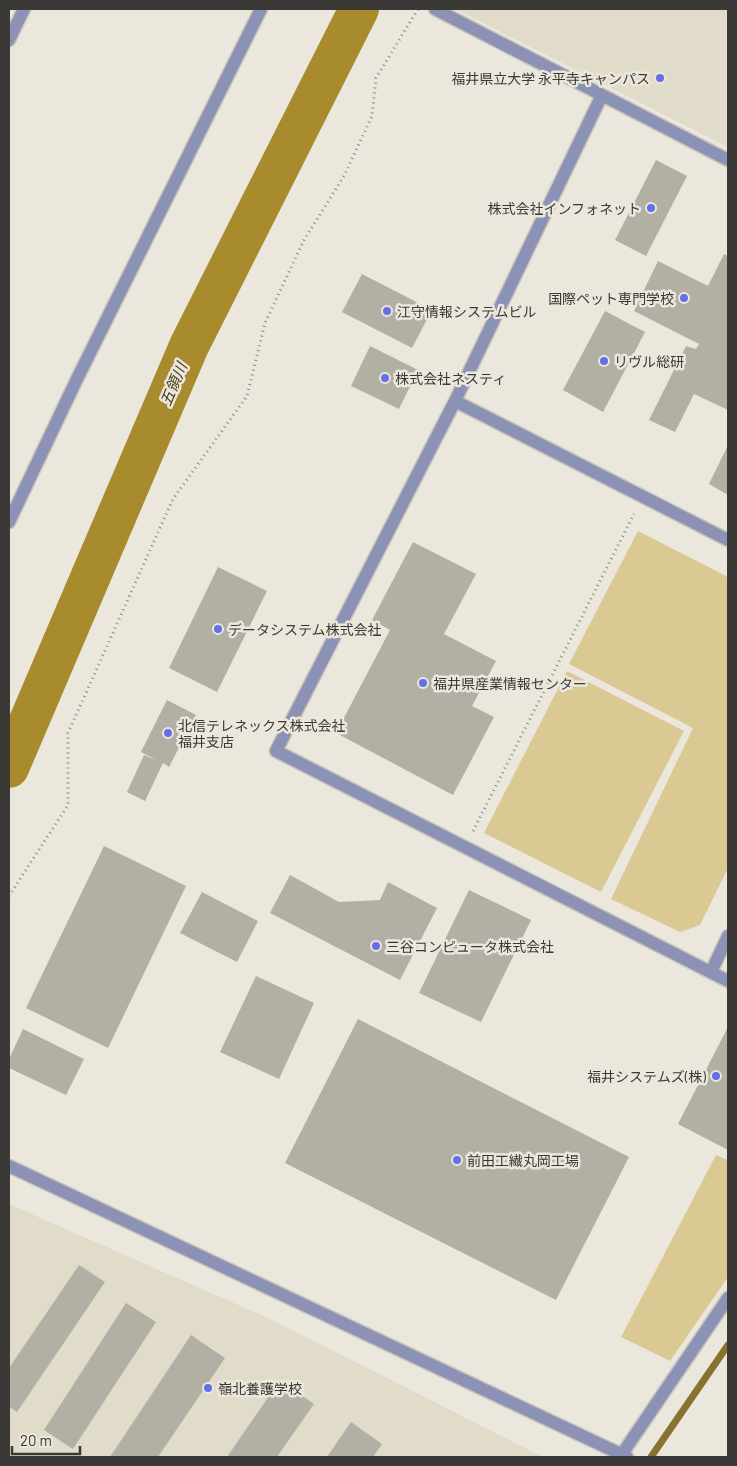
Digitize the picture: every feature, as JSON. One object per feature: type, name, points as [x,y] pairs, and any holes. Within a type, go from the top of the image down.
[{"type":"street","points":[[9,40],[24,9]]},
{"type":"street","points":[[9,522],[89,355],[261,9]]},
{"type":"street","points":[[435,9],[728,160]]},
{"type":"street","points":[[602,95],[455,401],[276,751],[728,981]]},
{"type":"street","points":[[455,401],[728,540]]},
{"type":"street","points":[[711,972],[728,936]]},
{"type":"street","points":[[9,1166],[623,1456],[728,1298]]},
{"type":"path","points":[[9,896],[68,805],[68,733],[173,499],[246,396],[265,323],[304,240],[344,176],[372,116],[376,78],[418,9]]},
{"type":"path","points":[[469,838],[634,514]]},
{"type":"shaded area","name":"福井県立大学 永平寺キャンパス","points":[[455,9],[728,9],[728,147]]},
{"type":"shaded area","points":[[638,531],[728,577],[728,868],[700,925],[680,932],[611,899],[693,728],[569,664]]},
{"type":"shaded area","points":[[567,671],[684,731],[601,892],[484,833]]},
{"type":"shaded area","points":[[716,1155],[728,1160],[728,1277],[670,1361],[621,1337]]},
{"type":"shaded area","name":"嶺北養護学校","points":[[9,1204],[270,1319],[543,1457],[9,1457]]},
{"type":"building","name":"株式会社インフォネット","points":[[656,160],[687,176],[646,256],[615,240]]},
{"type":"building","name":"国際ペット専門学校","points":[[724,254],[728,256],[728,410],[694,394],[675,432],[649,420],[686,346],[696,349],[699,344],[634,311],[658,261],[708,286]]},
{"type":"building","name":"江守情報システムビル","points":[[362,274],[432,310],[412,348],[342,312]]},
{"type":"building","name":"リヴル総研","points":[[605,311],[645,332],[603,412],[563,390]]},
{"type":"building","name":"株式会社ネスティ","points":[[370,346],[418,370],[399,409],[351,386]]},
{"type":"building","points":[[728,445],[728,495],[709,484]]},
{"type":"building","name":"福井県産業情報センター","points":[[413,542],[476,574],[444,634],[496,661],[472,706],[494,717],[453,795],[336,733],[390,630],[372,620]]},
{"type":"building","name":"データシステム株式会社","points":[[218,567],[267,591],[217,692],[169,668]]},
{"type":"building","name":"北信テレネックス株式会社 福井支店","points":[[167,700],[196,715],[169,767],[163,763],[145,801],[127,792],[144,755],[156,760],[141,752]]},
{"type":"building","points":[[104,846],[186,886],[108,1048],[26,1008]]},
{"type":"building","name":"三谷コンピュータ株式会社","points":[[290,875],[339,902],[380,900],[388,882],[437,908],[400,980],[270,913]]},
{"type":"building","points":[[469,890],[531,920],[481,1022],[419,993]]},
{"type":"building","points":[[202,892],[258,921],[237,962],[180,933]]},
{"type":"building","points":[[256,976],[314,1003],[279,1079],[220,1052]]},
{"type":"building","name":"前田工繊丸岡工場","points":[[358,1019],[629,1157],[556,1300],[285,1163]]},
{"type":"building","name":"福井システムズ(株)","points":[[728,1027],[728,1150],[678,1124]]},
{"type":"building","points":[[23,1029],[84,1059],[66,1095],[9,1068],[9,1059]]},
{"type":"building","points":[[79,1265],[105,1282],[17,1412],[9,1407],[9,1368]]},
{"type":"building","points":[[126,1303],[156,1322],[73,1449],[44,1430]]},
{"type":"building","points":[[191,1335],[225,1358],[158,1457],[110,1457]]},
{"type":"building","points":[[280,1380],[314,1404],[277,1457],[227,1457]]},
{"type":"building","points":[[351,1422],[382,1444],[373,1457],[327,1457]]},
{"type":"waterway","name":"五領川","points":[[9,768],[189,346],[359,9]]},
{"type":"waterway","points":[[651,1457],[728,1345]]},
{"type":"place","name":"福井県立大学 永平寺キャンパス","points":[[660,78]]},
{"type":"place","name":"株式会社インフォネット","points":[[651,208]]},
{"type":"place","name":"国際ペット専門学校","points":[[684,298]]},
{"type":"place","name":"江守情報システムビル","points":[[387,311]]},
{"type":"place","name":"リヴル総研","points":[[604,361]]},
{"type":"place","name":"株式会社ネスティ","points":[[385,378]]},
{"type":"place","name":"データシステム株式会社","points":[[218,629]]},
{"type":"place","name":"福井県産業情報センター","points":[[423,683]]},
{"type":"place","name":"北信テレネックス株式会社 福井支店","points":[[168,733]]},
{"type":"place","name":"三谷コンピュータ株式会社","points":[[376,946]]},
{"type":"place","name":"福井システムズ(株)","points":[[716,1076]]},
{"type":"place","name":"前田工繊丸岡工場","points":[[457,1160]]},
{"type":"place","name":"嶺北養護学校","points":[[208,1388]]}]
